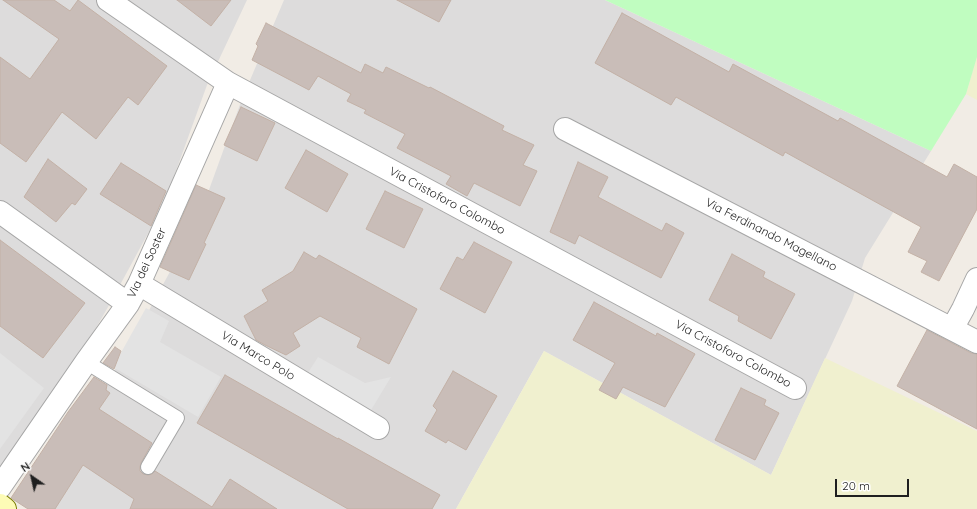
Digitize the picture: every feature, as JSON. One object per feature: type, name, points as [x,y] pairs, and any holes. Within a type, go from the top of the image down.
[{"type":"main road","points":[[0,505],[5,509]]},
{"type":"street","name":"Via Cristoforo Colombo","points":[[108,0],[228,83],[795,388]]},
{"type":"street","name":"Via dei Soster","points":[[0,487],[128,304],[139,284],[228,83]]},
{"type":"street","name":"Via Ferdinando Magellano","points":[[565,129],[977,342]]},
{"type":"street","points":[[0,212],[128,304]]},
{"type":"street","points":[[952,329],[977,279]]},
{"type":"street","name":"Via Marco Polo","points":[[139,284],[378,428]]},
{"type":"lane","points":[[86,362],[177,418],[148,467]]},
{"type":"shaded area","points":[[0,0],[247,0],[207,85],[164,204],[108,307],[58,394],[0,470]]},
{"type":"shaded area","points":[[284,0],[605,0],[931,151],[865,258],[852,301],[771,475],[544,351],[456,509],[38,509],[198,220],[242,99]]},
{"type":"shaded area","points":[[146,308],[169,321],[160,342],[221,377],[198,417],[113,367]]},
{"type":"shaded area","points":[[0,353],[44,388],[0,449]]},
{"type":"shaded area","points":[[318,357],[365,383],[391,377],[365,420],[302,382]]},
{"type":"green space","points":[[605,0],[977,0],[977,57],[966,94],[931,151]]},
{"type":"green space","points":[[977,57],[977,100],[966,94]]},
{"type":"green space","points":[[544,351],[771,475],[825,358],[977,431],[977,509],[456,509]]},
{"type":"building","points":[[3,0],[54,0],[70,11],[78,0],[167,66],[138,105],[128,97],[96,139],[62,112],[26,162],[0,143],[0,57],[30,79],[59,39]]},
{"type":"building","points":[[177,0],[231,0],[211,26]]},
{"type":"building","points":[[397,0],[451,0],[439,22]]},
{"type":"building","points":[[622,13],[729,72],[733,64],[838,121],[840,118],[947,177],[954,164],[977,177],[977,209],[939,281],[921,272],[927,261],[908,252],[921,227],[785,152],[783,156],[676,97],[671,105],[595,63]]},
{"type":"building","points":[[266,23],[361,73],[365,64],[383,73],[386,67],[429,88],[430,87],[504,126],[502,130],[534,145],[523,165],[537,171],[520,206],[474,183],[467,196],[446,184],[451,176],[397,148],[405,134],[364,113],[366,110],[347,101],[351,94],[318,76],[309,90],[252,60],[258,46],[256,44]]},
{"type":"building","points":[[241,107],[275,123],[257,161],[224,145]]},
{"type":"building","points":[[306,150],[348,174],[327,212],[285,188]]},
{"type":"building","points":[[48,159],[87,189],[75,205],[72,203],[56,222],[24,197]]},
{"type":"building","points":[[578,162],[608,177],[598,197],[662,231],[666,223],[684,233],[661,278],[579,235],[575,244],[550,232]]},
{"type":"building","points":[[121,163],[166,191],[151,226],[100,194]]},
{"type":"building","points":[[196,185],[225,198],[189,280],[160,267]]},
{"type":"building","points":[[385,191],[423,209],[404,248],[366,229]]},
{"type":"building","points":[[0,240],[85,303],[43,358],[0,326]]},
{"type":"building","points":[[474,242],[512,262],[485,313],[440,289],[457,257],[463,260]]},
{"type":"building","points":[[304,252],[316,259],[319,255],[417,309],[389,364],[357,347],[361,338],[320,316],[293,333],[300,346],[286,355],[256,340],[244,316],[268,301],[262,290],[293,271]]},
{"type":"building","points":[[732,254],[765,272],[763,277],[795,294],[771,339],[738,321],[739,316],[709,300]]},
{"type":"building","points":[[594,302],[656,336],[657,333],[695,354],[665,407],[623,387],[616,399],[599,390],[615,363],[573,340]]},
{"type":"building","points":[[927,330],[971,353],[977,354],[977,429],[897,386]]},
{"type":"building","points":[[115,347],[121,351],[114,369],[103,363]]},
{"type":"building","points":[[453,371],[497,396],[466,450],[448,440],[446,443],[425,431],[437,410],[433,406]]},
{"type":"building","points":[[225,375],[440,495],[432,509],[348,509],[197,423]]},
{"type":"building","points":[[94,377],[107,385],[106,390],[110,393],[99,409],[152,443],[141,463],[140,471],[143,474],[152,474],[155,471],[212,507],[230,479],[277,509],[130,509],[134,499],[83,465],[55,509],[28,509],[11,498],[68,412]]},
{"type":"building","points":[[741,388],[766,400],[764,405],[779,413],[755,460],[715,440]]}]
